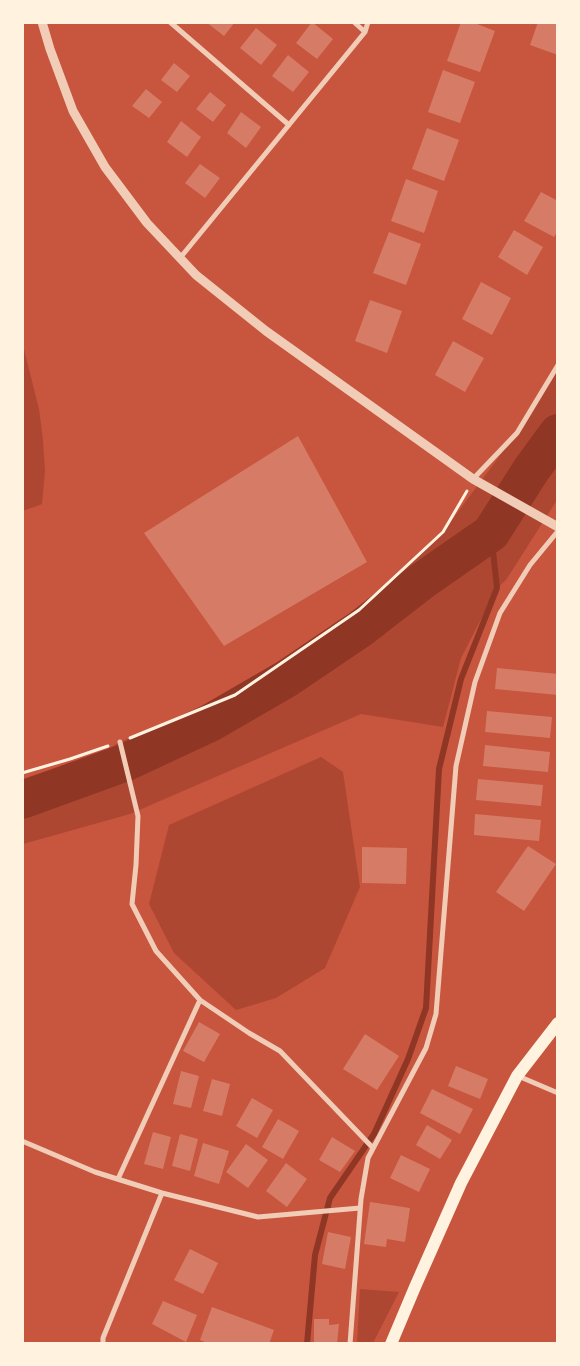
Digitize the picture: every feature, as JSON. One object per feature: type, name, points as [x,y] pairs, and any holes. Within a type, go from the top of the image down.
[{"type":"main road","points":[[391,1344],[461,1183],[517,1076],[558,1022]]},
{"type":"street","points":[[42,22],[72,111],[105,167],[147,223],[196,275],[266,331],[473,479],[558,527]]},
{"type":"street","points":[[170,22],[289,125]]},
{"type":"street","points":[[354,22],[365,32]]},
{"type":"street","points":[[180,258],[365,32],[368,22]]},
{"type":"street","points":[[473,479],[516,433],[558,365]]},
{"type":"street","points":[[350,1344],[360,1208],[368,1158],[426,1048],[436,1014],[456,766],[475,682],[500,614],[530,565],[558,531]]},
{"type":"street","points":[[120,742],[138,816],[132,904],[156,951],[200,1000],[280,1051],[373,1148]]},
{"type":"street","points":[[118,1180],[200,1000]]},
{"type":"street","points":[[517,1076],[558,1093]]},
{"type":"street","points":[[22,1141],[118,1180],[258,1217],[360,1208]]},
{"type":"street","points":[[103,1344],[103,1338],[162,1193]]},
{"type":"path","points":[[22,773],[120,742],[235,695],[359,610],[443,532],[473,479]]},
{"type":"shaded area","points":[[23,345],[39,409],[45,471],[42,504],[23,511]]},
{"type":"shaded area","points":[[557,369],[557,500],[506,580],[497,588],[461,658],[443,727],[361,714],[130,814],[23,844],[22,779],[99,754],[120,742],[235,695],[359,610],[443,532],[519,430]]},
{"type":"shaded area","points":[[321,757],[343,772],[360,887],[325,968],[276,998],[236,1010],[174,953],[149,904],[169,825]]},
{"type":"shaded area","points":[[360,1289],[399,1292],[373,1343],[357,1343]]},
{"type":"building","points":[[206,22],[235,22],[224,36]]},
{"type":"building","points":[[312,22],[333,39],[317,59],[296,43]]},
{"type":"building","points":[[461,22],[472,22],[495,31],[480,72],[447,61]]},
{"type":"building","points":[[538,22],[558,22],[558,55],[530,45]]},
{"type":"building","points":[[256,28],[277,45],[261,65],[240,48]]},
{"type":"building","points":[[288,55],[309,72],[293,92],[272,76]]},
{"type":"building","points":[[174,63],[190,76],[177,92],[161,80]]},
{"type":"building","points":[[443,70],[475,82],[460,123],[428,112]]},
{"type":"building","points":[[146,89],[162,102],[149,118],[132,106]]},
{"type":"building","points":[[210,92],[226,105],[213,122],[196,109]]},
{"type":"building","points":[[241,112],[261,127],[246,148],[227,133]]},
{"type":"building","points":[[181,121],[201,137],[187,157],[167,142]]},
{"type":"building","points":[[427,128],[459,140],[444,181],[412,169]]},
{"type":"building","points":[[200,164],[220,178],[205,198],[185,183]]},
{"type":"building","points":[[406,179],[438,191],[424,233],[391,221]]},
{"type":"building","points":[[541,192],[558,201],[558,231],[554,237],[524,221]]},
{"type":"building","points":[[514,230],[543,247],[527,275],[498,257]]},
{"type":"building","points":[[389,232],[421,244],[406,285],[373,273]]},
{"type":"building","points":[[481,282],[511,298],[492,335],[462,319]]},
{"type":"building","points":[[370,300],[402,311],[387,353],[355,341]]},
{"type":"building","points":[[453,341],[484,358],[465,392],[435,375]]},
{"type":"building","points":[[298,436],[367,562],[224,646],[144,533]]},
{"type":"building","points":[[497,668],[558,674],[558,695],[495,689]]},
{"type":"building","points":[[487,711],[552,717],[550,738],[485,732]]},
{"type":"building","points":[[485,745],[550,752],[548,772],[483,766]]},
{"type":"building","points":[[478,779],[543,785],[541,806],[476,800]]},
{"type":"building","points":[[475,814],[541,820],[539,841],[474,835]]},
{"type":"building","points":[[528,846],[556,864],[524,911],[496,892]]},
{"type":"building","points":[[362,847],[407,848],[406,884],[362,883]]},
{"type":"building","points":[[199,1022],[220,1034],[204,1062],[183,1051]]},
{"type":"building","points":[[365,1034],[399,1056],[377,1090],[343,1069]]},
{"type":"building","points":[[456,1066],[488,1079],[480,1099],[448,1086]]},
{"type":"building","points":[[181,1071],[199,1076],[191,1108],[173,1104]]},
{"type":"building","points":[[212,1079],[230,1084],[222,1116],[203,1111]]},
{"type":"building","points":[[432,1089],[473,1109],[460,1134],[420,1113]]},
{"type":"building","points":[[252,1098],[273,1110],[257,1138],[236,1126]]},
{"type":"building","points":[[278,1119],[299,1131],[283,1159],[262,1147]]},
{"type":"building","points":[[427,1125],[452,1140],[440,1159],[416,1145]]},
{"type":"building","points":[[153,1132],[171,1137],[163,1169],[144,1164]]},
{"type":"building","points":[[180,1134],[198,1139],[190,1171],[172,1166]]},
{"type":"building","points":[[332,1137],[355,1151],[340,1172],[319,1160]]},
{"type":"building","points":[[203,1143],[229,1151],[219,1184],[194,1176]]},
{"type":"building","points":[[246,1144],[268,1160],[248,1188],[226,1172]]},
{"type":"building","points":[[401,1155],[430,1169],[419,1192],[390,1178]]},
{"type":"building","points":[[286,1163],[307,1179],[287,1207],[266,1191]]},
{"type":"building","points":[[370,1202],[410,1208],[405,1242],[387,1239],[386,1247],[364,1244]]},
{"type":"building","points":[[328,1232],[351,1237],[345,1269],[322,1264]]},
{"type":"building","points":[[190,1249],[218,1263],[203,1294],[174,1280]]},
{"type":"building","points":[[163,1301],[197,1315],[186,1342],[152,1324]]},
{"type":"building","points":[[212,1307],[274,1330],[269,1344],[210,1344],[200,1340]]},
{"type":"building","points":[[314,1319],[329,1319],[329,1325],[339,1324],[337,1344],[314,1344]]},
{"type":"waterway","points":[[22,800],[124,763],[210,723],[286,679],[360,629],[422,581],[491,533],[531,470],[558,433]]},
{"type":"waterway","points":[[307,1344],[315,1255],[330,1198],[374,1134],[408,1059],[426,1008],[439,769],[461,679],[497,588],[491,533]]}]
